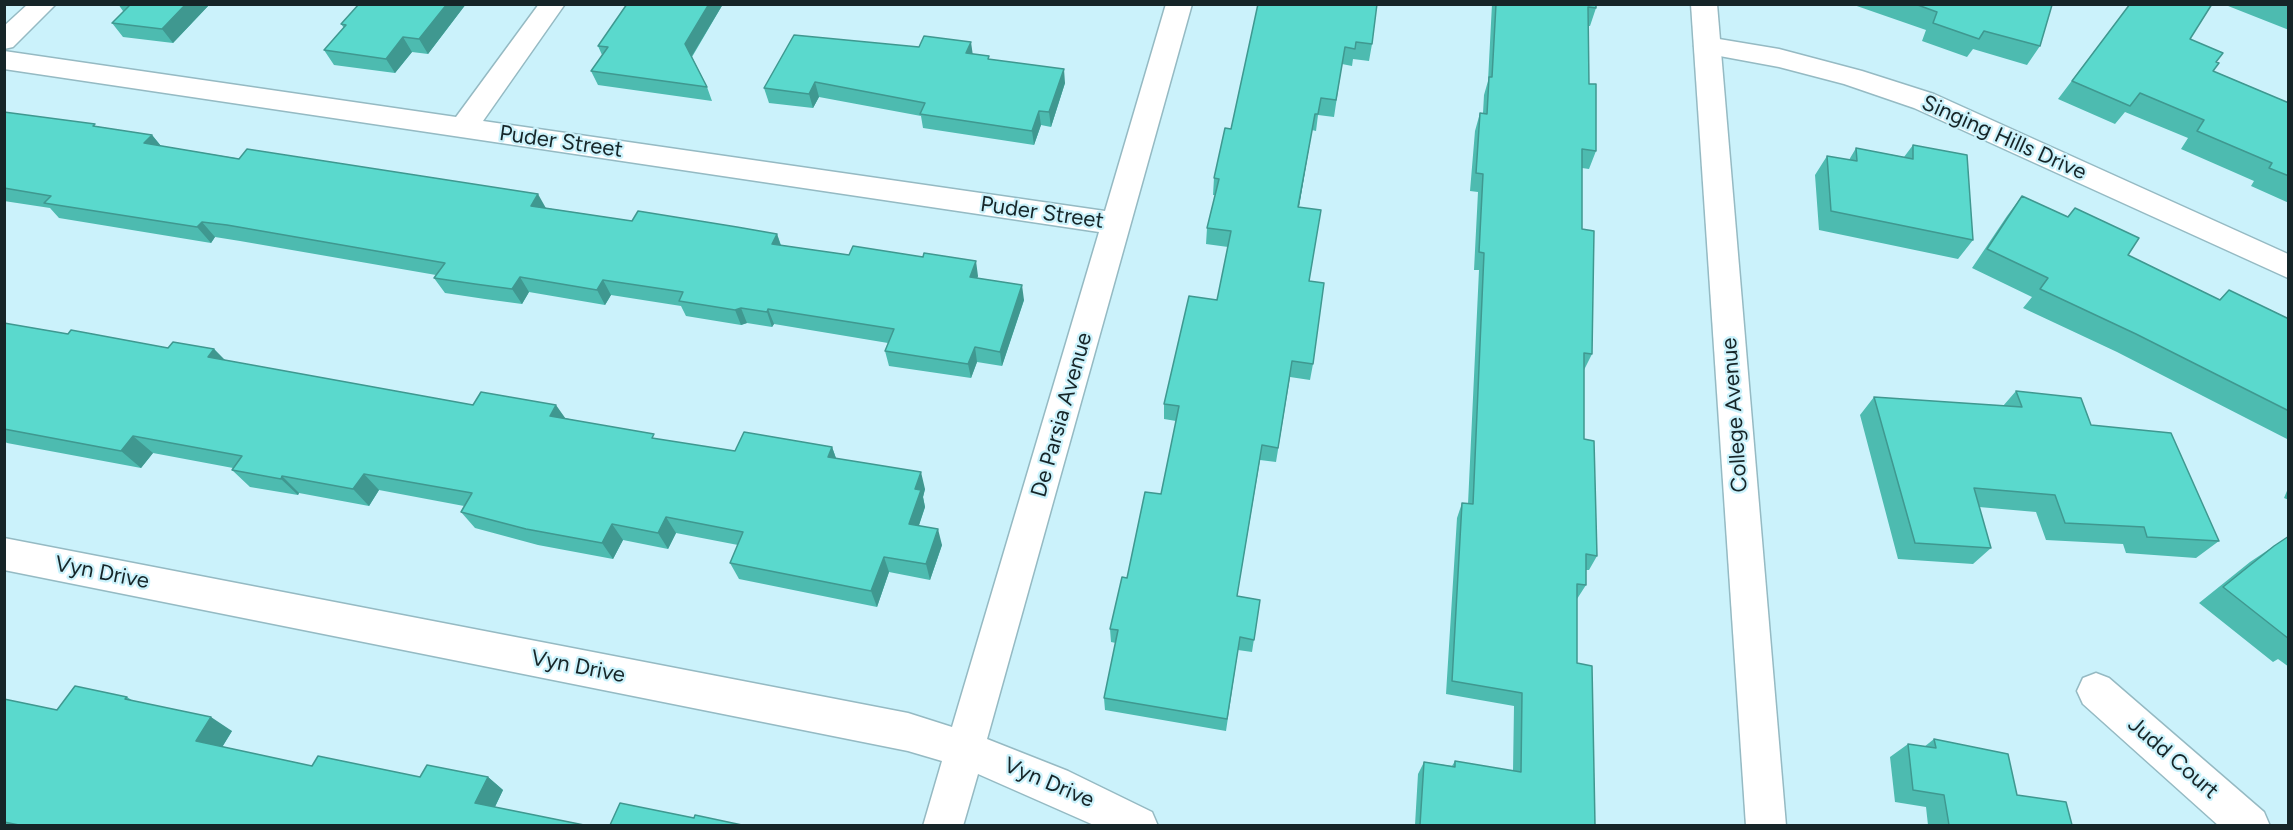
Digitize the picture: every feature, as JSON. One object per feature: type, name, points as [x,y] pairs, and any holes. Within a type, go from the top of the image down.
[{"type":"street","points":[[4,41],[44,4]]},
{"type":"street","points":[[464,127],[553,4]]},
{"type":"street","name":"De Parsia Avenue","points":[[943,825],[1118,224],[1179,4]]},
{"type":"street","name":"College Avenue","points":[[1704,4],[1766,825]]},
{"type":"street","name":"Singing Hills Drive","points":[[1707,46],[1779,58],[1852,77],[1924,101],[2289,267]]},
{"type":"street","name":"Puder Street","points":[[4,60],[1118,224]]},
{"type":"street","name":"Vyn Drive","points":[[4,554],[896,730],[965,748],[1074,792],[1138,825]]},
{"type":"street","name":"Judd Court","points":[[2096,691],[2250,825]]},
{"type":"building","points":[[131,4],[186,4],[162,29],[112,23]]},
{"type":"building","points":[[359,4],[447,4],[419,39],[403,37],[386,59],[324,50],[346,25],[341,24]]},
{"type":"building","points":[[627,4],[709,4],[685,44],[707,87],[591,71],[608,47],[598,46]]},
{"type":"building","points":[[1258,4],[1377,4],[1372,44],[1356,42],[1355,49],[1345,47],[1336,100],[1321,98],[1318,114],[1315,114],[1298,207],[1321,210],[1309,281],[1324,283],[1313,364],[1292,361],[1278,448],[1262,445],[1237,596],[1260,600],[1254,640],[1240,637],[1227,719],[1104,698],[1118,630],[1110,629],[1122,577],[1127,578],[1145,492],[1161,494],[1179,406],[1164,404],[1189,296],[1217,300],[1231,231],[1207,228],[1219,179],[1214,178],[1225,128],[1231,129]]},
{"type":"building","points":[[1496,4],[1596,4],[1596,8],[1588,7],[1589,84],[1596,84],[1596,151],[1582,149],[1582,229],[1594,231],[1592,354],[1584,353],[1584,439],[1594,441],[1597,556],[1586,554],[1586,585],[1577,584],[1577,663],[1592,666],[1595,825],[1420,825],[1424,762],[1455,767],[1455,761],[1521,772],[1522,693],[1452,681],[1462,503],[1473,504],[1484,253],[1479,252],[1483,174],[1476,173],[1480,113],[1487,114],[1489,77],[1492,77]]},
{"type":"building","points":[[1915,4],[2052,5],[2040,46],[1984,31],[1979,39],[1933,23],[1937,12]]},
{"type":"building","points":[[2130,4],[2212,4],[2190,39],[2223,53],[2213,71],[2289,103],[2289,176],[2269,168],[2272,163],[2197,131],[2204,120],[2140,93],[2130,106],[2072,81]]},
{"type":"building","points":[[794,35],[919,47],[924,36],[971,42],[966,53],[989,56],[988,59],[1064,69],[1049,112],[1039,111],[1032,131],[920,114],[925,103],[815,82],[809,94],[764,88]]},
{"type":"building","points":[[4,112],[95,124],[93,126],[152,135],[144,143],[239,159],[247,149],[538,194],[531,206],[632,221],[638,211],[777,234],[772,244],[849,255],[853,246],[923,257],[924,253],[976,261],[970,277],[1022,285],[1000,352],[975,347],[968,364],[885,351],[894,329],[768,309],[767,312],[741,308],[735,310],[679,301],[683,292],[603,280],[597,290],[520,277],[512,289],[434,278],[445,263],[227,225],[202,222],[197,227],[44,203],[51,196],[4,188]]},
{"type":"building","points":[[1913,145],[1967,155],[1973,240],[1831,211],[1827,156],[1857,161],[1856,148],[1913,159]]},
{"type":"building","points":[[2022,196],[2068,217],[2075,208],[2139,238],[2128,255],[2220,300],[2229,290],[2289,319],[2289,411],[2136,334],[2040,289],[2048,278],[1987,249]]},
{"type":"building","points":[[4,323],[68,334],[71,330],[168,348],[173,342],[214,349],[208,357],[473,405],[481,392],[556,405],[550,416],[654,434],[652,438],[735,451],[744,432],[832,447],[828,457],[921,472],[915,489],[921,490],[909,524],[938,529],[926,564],[884,557],[871,591],[730,563],[743,532],[666,517],[658,533],[612,524],[602,543],[526,529],[461,512],[472,493],[364,474],[353,489],[282,476],[281,479],[232,470],[242,456],[133,436],[121,451],[4,429]]},
{"type":"building","points":[[2016,391],[2081,398],[2091,425],[2171,433],[2219,541],[2147,537],[2144,527],[2065,523],[2055,495],[1974,488],[1991,548],[1915,543],[1874,397],[2022,407]]},
{"type":"building","points":[[2289,536],[2289,639],[2223,587]]},
{"type":"building","points":[[75,686],[211,717],[196,741],[312,766],[318,756],[420,777],[427,765],[488,777],[475,803],[584,825],[19,825],[4,822],[4,699],[57,710]]},
{"type":"building","points":[[1934,739],[2008,754],[2017,795],[2066,802],[2072,825],[1949,825],[1944,795],[1913,790],[1908,744],[1936,748]]},
{"type":"building","points":[[620,803],[694,818],[695,815],[742,825],[610,825]]}]
